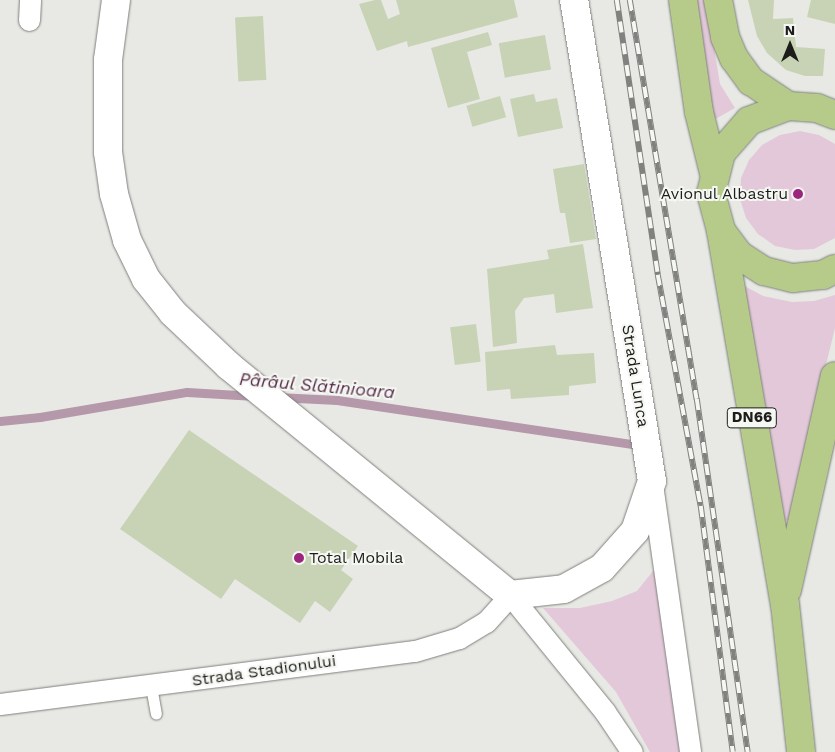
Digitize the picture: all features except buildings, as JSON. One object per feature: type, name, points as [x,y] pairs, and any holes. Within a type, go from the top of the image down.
[{"type":"main road","points":[[116,0],[108,60],[106,124],[114,194],[126,240],[146,279],[173,313],[229,366],[510,595],[564,588],[602,568],[635,531],[652,481]]},
{"type":"main road","name":"Strada Lunca","points":[[574,0],[652,481]]},
{"type":"main road","points":[[683,0],[700,112],[714,173],[712,199],[721,231],[739,255],[764,271],[793,278],[823,275],[835,269]]},
{"type":"main road","points":[[718,0],[726,37],[734,58],[756,85],[788,106],[834,113]]},
{"type":"main road","points":[[714,173],[725,147],[748,122],[788,106]]},
{"type":"main road","name":"DN66","points":[[721,231],[784,604],[801,752]]},
{"type":"main road","name":"DN66","points":[[784,604],[835,376]]},
{"type":"street","name":"Strada Lunca","points":[[652,481],[690,752]]},
{"type":"street","name":"Strada Stadionului","points":[[0,704],[415,651],[459,638],[486,622],[510,595]]},
{"type":"street","points":[[510,595],[605,712],[632,752]]},
{"type":"lane","points":[[151,686],[156,714]]},
{"type":"shaded area","points":[[694,0],[706,0],[720,84],[735,108],[712,121]]},
{"type":"shaded area","points":[[800,131],[819,135],[835,144],[835,238],[814,249],[795,250],[775,246],[758,234],[746,218],[740,199],[741,178],[749,160],[762,145],[780,135]]},
{"type":"shaded area","points":[[741,284],[763,296],[792,302],[814,301],[835,295],[835,328],[800,471],[793,518],[785,521]]},
{"type":"shaded area","points":[[657,566],[681,752],[650,752],[616,692],[543,608],[580,608],[612,601],[637,591]]},
{"type":"waterway","name":"Pârâul Slătinioara","points":[[0,421],[40,417],[187,392],[255,396]]},
{"type":"waterway","name":"Pârâul Slătinioara","points":[[277,397],[337,400],[631,444]]},
{"type":"railway","points":[[617,0],[658,275],[701,506],[733,752]]},
{"type":"railway","points":[[630,0],[697,399],[748,752]]},
{"type":"place","name":"Avionul Albastru","points":[[798,194]]},
{"type":"place","name":"Total Mobila","points":[[299,558]]}]
